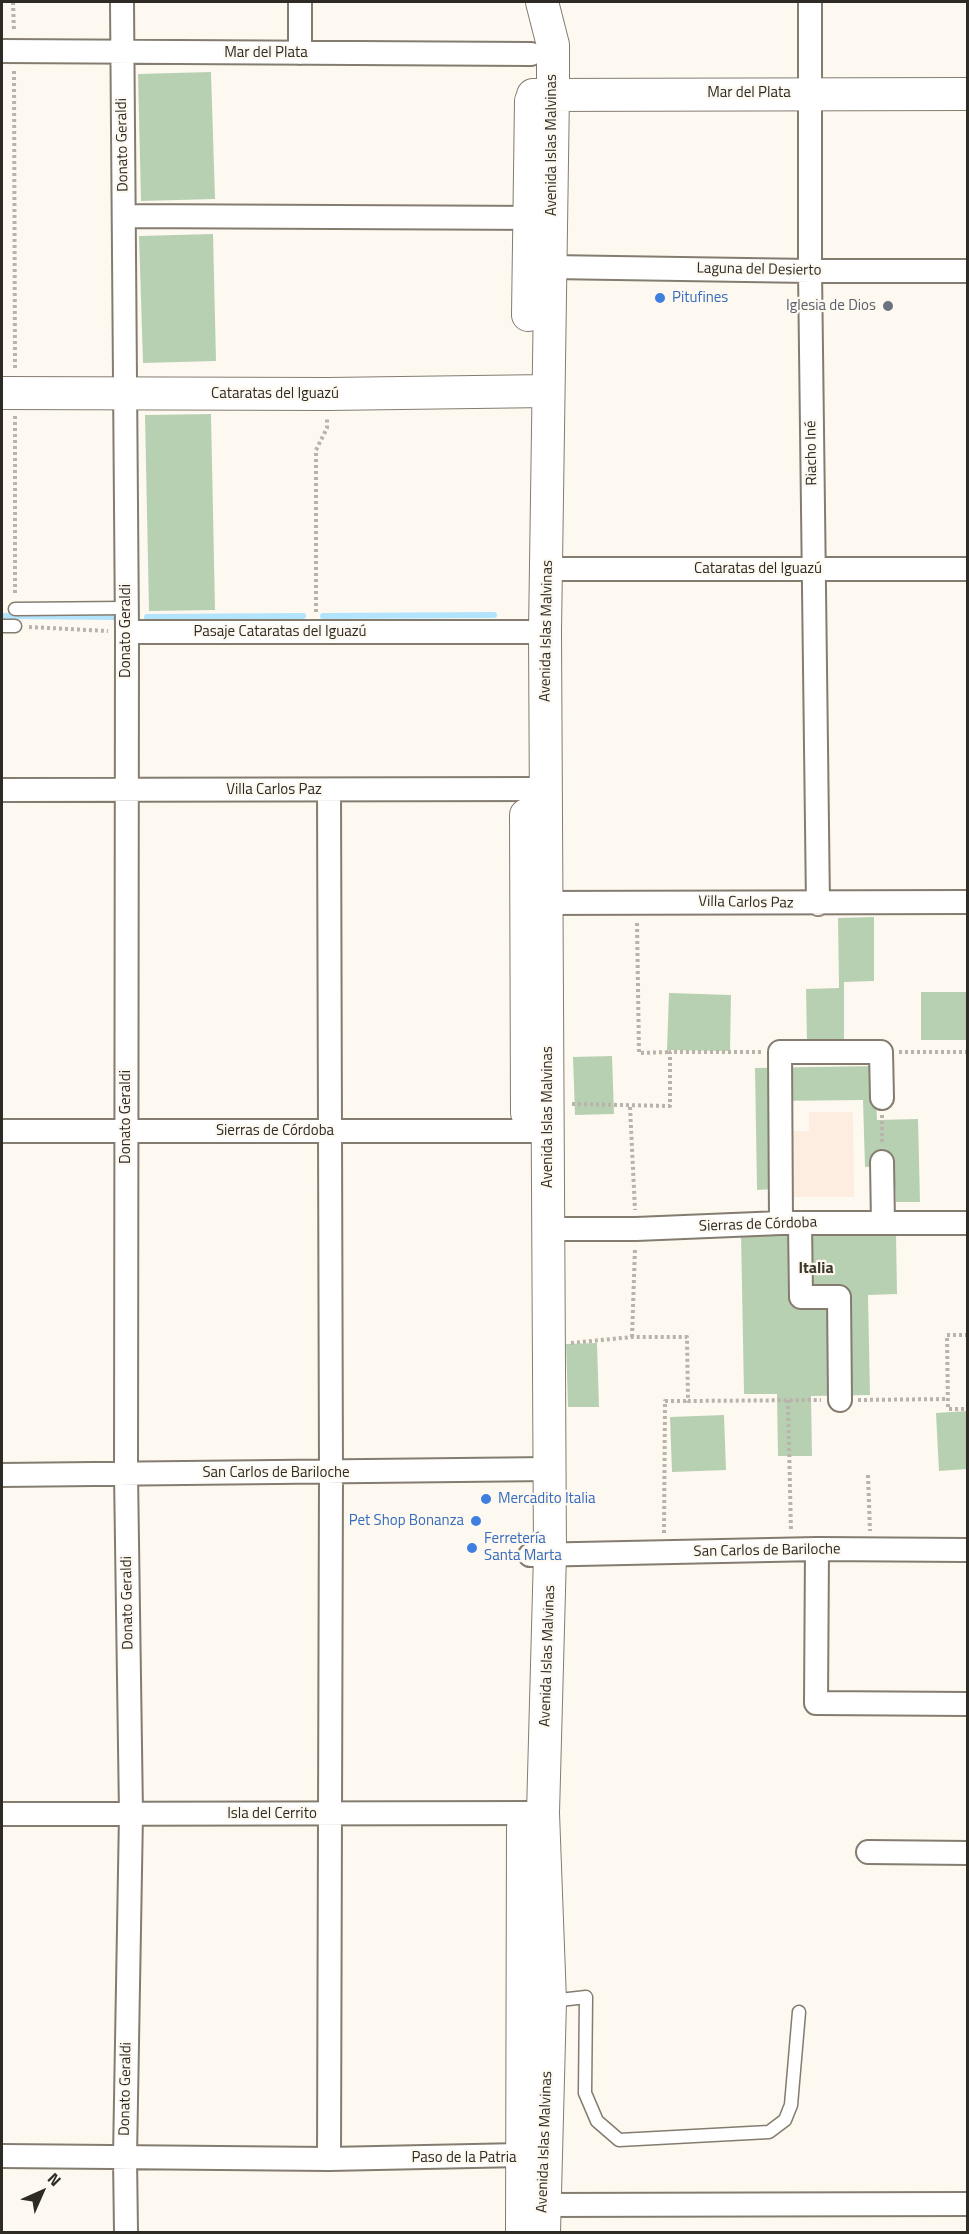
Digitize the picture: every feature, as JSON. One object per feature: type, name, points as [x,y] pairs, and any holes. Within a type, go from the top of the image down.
[{"type":"main road","name":"Avenida Islas Malvinas","points":[[541,2],[531,54],[542,94]]},
{"type":"main road","name":"Avenida Islas Malvinas","points":[[522,2232],[521,2156],[533,1813],[541,1469],[541,1121],[536,903],[535,632],[542,94],[553,45],[541,2]]},
{"type":"main road","name":"Mar del Plata","points":[[542,94],[968,94]]},
{"type":"main road","name":"Avenida Islas Malvinas","points":[[535,632],[548,569],[538,391],[551,267],[540,218]]},
{"type":"main road","name":"Cataratas del Iguazú","points":[[8,393],[328,394],[538,391]]},
{"type":"main road","name":"Avenida Islas Malvinas","points":[[541,1121],[549,1229],[550,1345],[541,1469]]},
{"type":"main road","name":"Avenida Islas Malvinas","points":[[533,1813],[549,2001],[543,2219]]},
{"type":"street","name":"Donato Geraldi","points":[[122,2],[127,632],[125,790],[126,1474],[131,1814],[125,2157],[126,2232]]},
{"type":"street","points":[[300,2],[300,53]]},
{"type":"street","name":"Riacho Iné","points":[[810,2],[810,271],[818,904]]},
{"type":"street","name":"Mar del Plata","points":[[8,51],[531,54]]},
{"type":"street","points":[[124,216],[540,218]]},
{"type":"street","name":"Laguna del Desierto","points":[[551,267],[968,271]]},
{"type":"street","name":"Cataratas del Iguazú","points":[[548,569],[968,569]]},
{"type":"street","name":"Pasaje Cataratas del Iguazú","points":[[127,632],[535,632]]},
{"type":"street","name":"Villa Carlos Paz","points":[[2,790],[536,790]]},
{"type":"street","points":[[328,790],[331,1473],[329,2159]]},
{"type":"street","name":"Villa Carlos Paz","points":[[536,903],[968,902]]},
{"type":"street","points":[[840,1400],[839,1297],[801,1297],[791,1223],[780,1052],[881,1052],[882,1098]]},
{"type":"street","name":"Sierras de Córdoba","points":[[2,1131],[330,1131],[541,1121]]},
{"type":"street","points":[[882,1162],[883,1223]]},
{"type":"street","name":"Sierras de Córdoba","points":[[549,1229],[636,1229],[791,1223],[968,1222]]},
{"type":"street","name":"San Carlos de Bariloche","points":[[2,1475],[541,1469]]},
{"type":"street","points":[[817,1549],[816,1703],[968,1704]]},
{"type":"street","name":"San Carlos de Bariloche","points":[[540,1555],[817,1549],[968,1550]]},
{"type":"street","name":"Isla del Cerrito","points":[[2,1814],[533,1813]]},
{"type":"street","points":[[868,1852],[968,1853]]},
{"type":"street","name":"Paso de la Patria","points":[[2,2156],[329,2159],[521,2156],[543,2219]]},
{"type":"street","points":[[543,2219],[968,2204]]},
{"type":"lane","points":[[15,609],[126,608]]},
{"type":"lane","points":[[2,626],[15,626]]},
{"type":"lane","points":[[549,2001],[586,1997],[585,2093],[597,2121],[619,2140],[770,2132],[785,2121],[791,2105],[799,2012]]},
{"type":"path","points":[[14,2],[8,51],[8,393],[15,609]]},
{"type":"path","points":[[316,632],[316,450],[327,428],[328,394]]},
{"type":"path","points":[[15,626],[127,632]]},
{"type":"path","points":[[636,901],[639,1053],[780,1052]]},
{"type":"path","points":[[541,1121],[670,1106],[670,1052]]},
{"type":"path","points":[[881,1052],[968,1052]]},
{"type":"path","points":[[882,1098],[882,1162]]},
{"type":"path","points":[[968,1335],[947,1335],[948,1409],[968,1409]]},
{"type":"path","points":[[550,1345],[632,1337],[687,1337],[688,1401]]},
{"type":"path","points":[[664,1552],[665,1401],[948,1399]]},
{"type":"path","points":[[788,1400],[791,1551]]},
{"type":"path","points":[[868,1475],[870,1550]]},
{"type":"shaded area","points":[[809,1112],[853,1112],[854,1197],[789,1197],[789,1131],[809,1131]]},
{"type":"green space","points":[[211,72],[215,199],[141,201],[138,74]]},
{"type":"green space","points":[[213,234],[216,361],[143,363],[139,236]]},
{"type":"green space","points":[[211,414],[215,610],[149,611],[145,415]]},
{"type":"green space","points":[[874,917],[874,981],[844,982],[844,1043],[807,1043],[806,989],[839,988],[838,918]]},
{"type":"green space","points":[[921,992],[967,992],[967,1040],[921,1040]]},
{"type":"green space","points":[[669,993],[731,995],[730,1051],[667,1050]]},
{"type":"green space","points":[[612,1056],[614,1114],[575,1115],[573,1057]]},
{"type":"green space","points":[[875,1066],[877,1120],[918,1119],[920,1202],[896,1202],[894,1166],[865,1167],[863,1100],[773,1101],[775,1189],[757,1190],[755,1068]]},
{"type":"green space","points":[[896,1232],[897,1294],[868,1295],[870,1395],[811,1396],[812,1456],[778,1456],[777,1394],[744,1394],[741,1234]]},
{"type":"green space","points":[[597,1343],[599,1407],[568,1407],[566,1344]]},
{"type":"green space","points":[[967,1411],[967,1469],[939,1471],[936,1413]]},
{"type":"green space","points":[[724,1415],[726,1470],[672,1472],[670,1417]]},
{"type":"waterway","points":[[323,616],[494,615]]},
{"type":"waterway","points":[[2,616],[116,617]]},
{"type":"waterway","points":[[147,617],[303,616]]},
{"type":"place","name":"Pitufines","points":[[660,298]]},
{"type":"place","name":"Iglesia de Dios","points":[[888,306]]},
{"type":"place","name":"Mercadito Italia","points":[[486,1499]]},
{"type":"place","name":"Pet Shop Bonanza","points":[[476,1521]]},
{"type":"place","name":"Ferretería Santa Marta","points":[[472,1548]]},
{"type":"district","name":"Italia","points":[[816,1269]]}]
